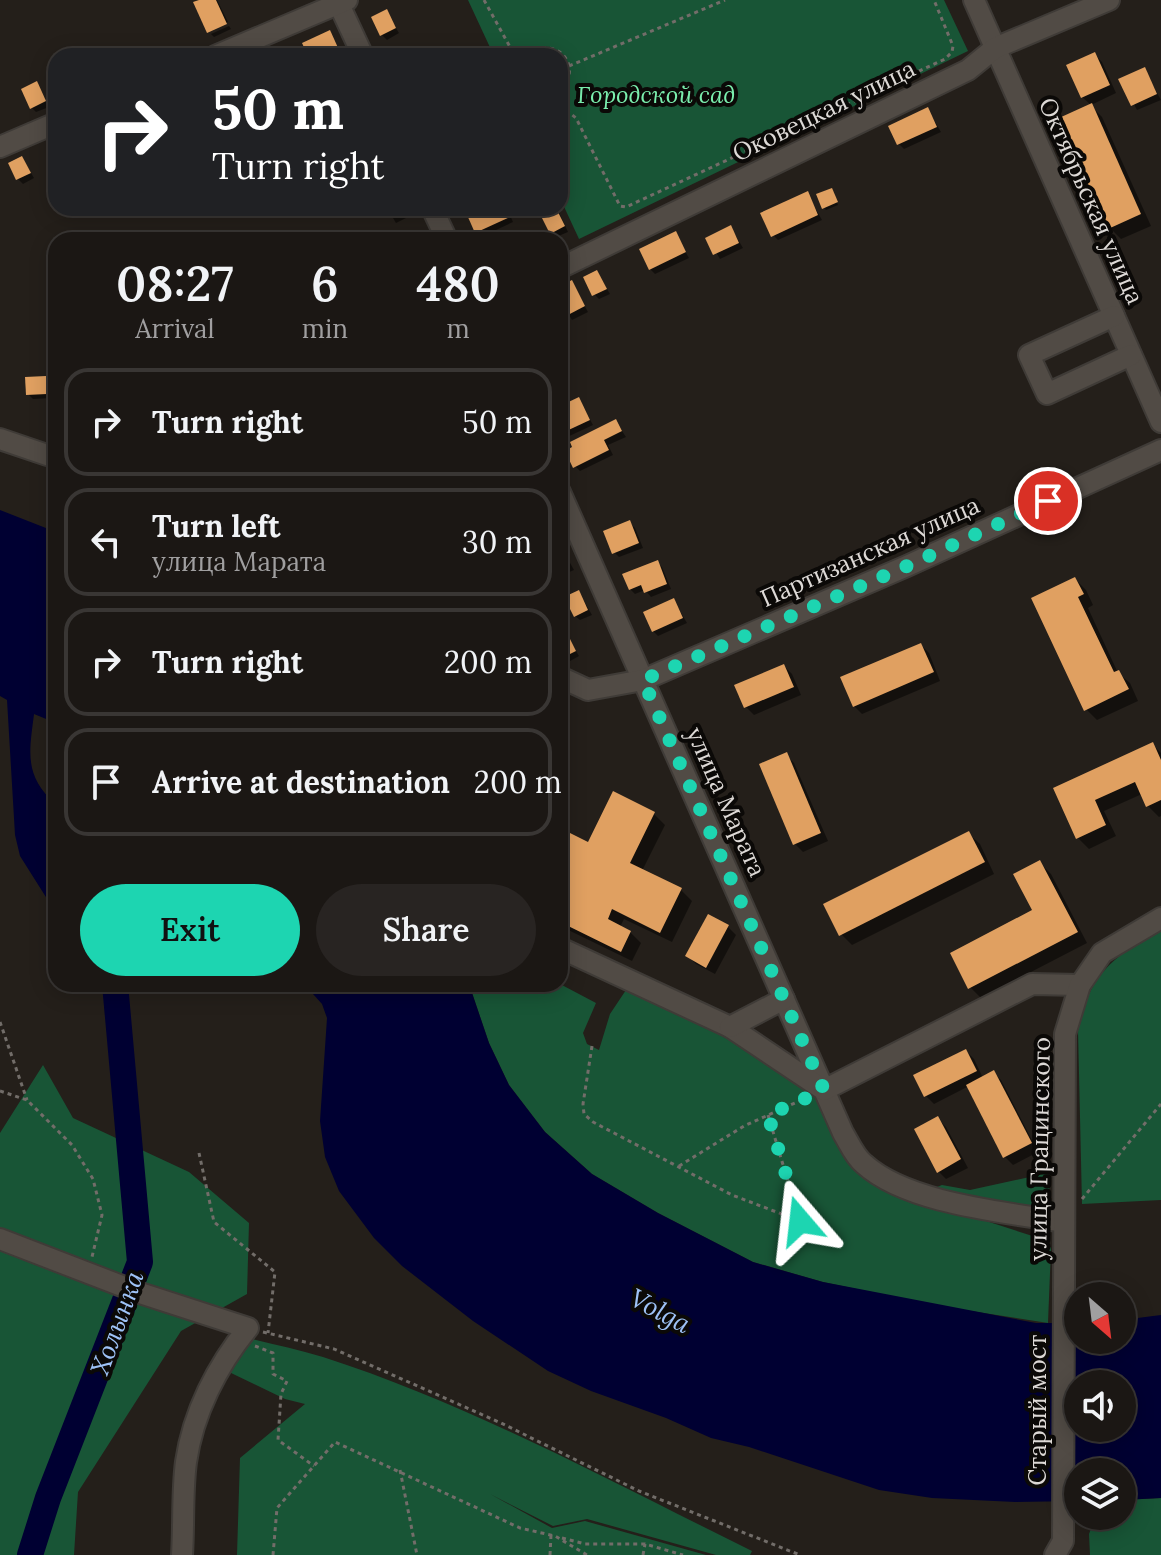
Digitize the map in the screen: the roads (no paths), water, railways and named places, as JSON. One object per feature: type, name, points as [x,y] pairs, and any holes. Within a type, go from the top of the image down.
[{"type":"street","name":"Октябрьская улица","points":[[974,0],[1161,422]]},
{"type":"street","name":"Оковецкая улица","points":[[568,264],[968,70],[995,48],[1109,0]]},
{"type":"street","points":[[233,48],[341,1],[360,48]]},
{"type":"street","points":[[0,147],[48,126]]},
{"type":"street","points":[[1114,316],[1029,355],[1047,394],[1131,355]]},
{"type":"street","points":[[0,439],[47,455]]},
{"type":"street","name":"Партизанская улица","points":[[568,681],[588,690],[643,680],[907,566],[1161,450]]},
{"type":"street","name":"улица Марата","points":[[568,510],[843,1133],[862,1163],[885,1178],[947,1202],[1063,1222]]},
{"type":"street","name":"улица Грацинского","points":[[1065,1278],[1065,1034],[1080,985],[1102,953],[1161,918]]},
{"type":"street","points":[[568,952],[730,1027],[824,1090],[1032,984],[1080,985]]},
{"type":"street","points":[[730,1027],[784,999]]},
{"type":"street","points":[[0,1239],[244,1334],[212,1384],[196,1420],[186,1462],[182,1555]]},
{"type":"street","name":"Старый мост","points":[[1058,1550],[1065,1278]]},
{"type":"water","points":[[0,510],[48,529],[48,720],[34,714],[30,752],[38,784],[48,796],[48,900],[20,856],[15,835],[7,700],[0,696]]},
{"type":"water","name":"Volga","points":[[311,992],[472,992],[489,1043],[509,1085],[545,1132],[592,1174],[658,1213],[753,1262],[823,1282],[1036,1323],[1064,1323],[1064,1354],[1136,1354],[1136,1318],[1161,1315],[1161,1498],[1136,1499],[1136,1458],[1064,1458],[1064,1501],[932,1498],[879,1490],[749,1447],[711,1438],[591,1391],[548,1371],[473,1321],[402,1266],[374,1238],[339,1191],[325,1157],[320,1121],[327,1018],[322,1004]]},
{"type":"waterway","name":"Холынка","points":[[30,1555],[48,1498],[140,1262],[116,992]]},
{"type":"park label","name":"Городской сад","points":[[656,95]]}]
